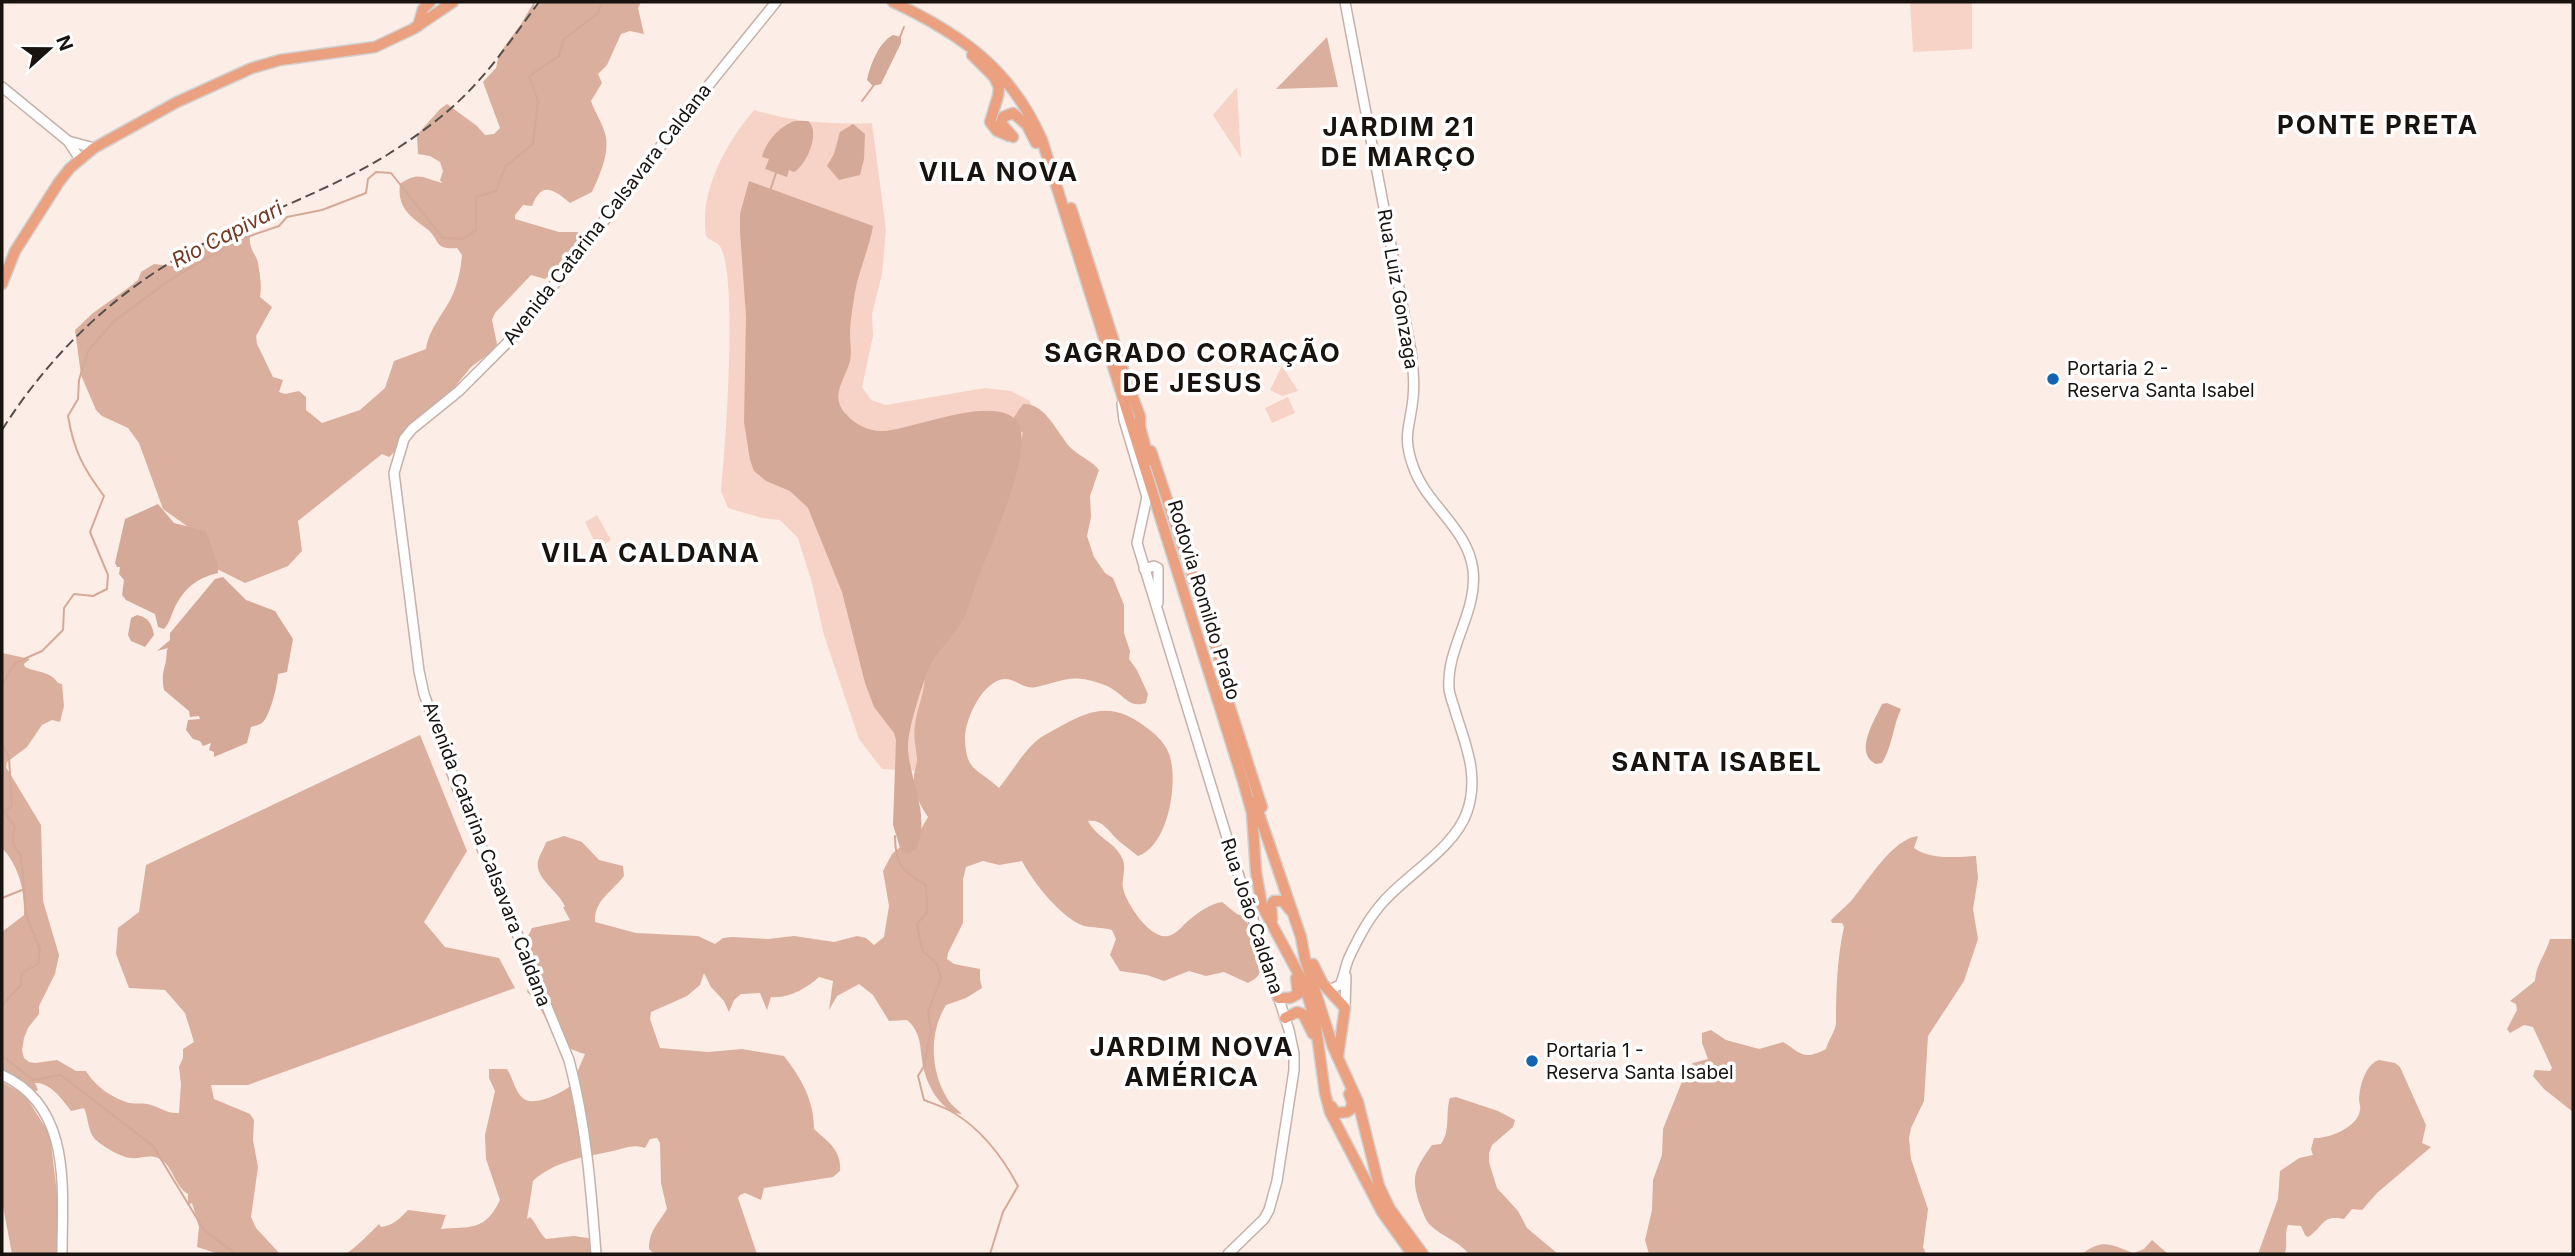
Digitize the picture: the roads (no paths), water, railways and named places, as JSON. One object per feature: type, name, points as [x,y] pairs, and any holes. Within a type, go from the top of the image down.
[{"type":"main road","name":"Rodovia Romildo Prado","points":[[893,2],[945,28],[987,60],[1022,102],[1042,140],[1249,800],[1262,906],[1304,984],[1315,1020],[1330,1112],[1382,1212],[1412,1254]]},
{"type":"main road","name":"Rodovia Romildo Prado","points":[[907,2],[969,37],[1004,69],[1030,102],[1055,156],[1140,416],[1140,427],[1157,487],[1267,841],[1304,939],[1305,959],[1324,1021],[1358,1102],[1381,1192],[1400,1225],[1423,1254]]},
{"type":"main road","points":[[2,284],[19,244],[65,174],[94,148],[177,102],[252,68],[280,60],[375,47],[418,26],[449,4]]},
{"type":"main road","points":[[427,6],[433,17]]},
{"type":"main road","points":[[418,26],[427,6]]},
{"type":"main road","points":[[945,28],[953,40],[997,80],[999,92],[990,118],[993,128],[1013,138],[1001,123],[1003,117],[1013,113],[1027,125],[1042,158],[1054,196],[1066,215]]},
{"type":"main road","points":[[1278,998],[1290,998],[1298,993],[1293,962],[1273,922],[1270,910],[1272,903],[1279,900],[1289,906],[1317,975],[1345,1008],[1338,1056],[1342,1078],[1352,1102],[1351,1109],[1347,1112],[1336,1113],[1331,1107],[1315,1039],[1305,1016],[1297,1012],[1285,1018]]},
{"type":"street","name":"Avenida Catarina Calsavara Caldana","points":[[596,1254],[590,1168],[578,1095],[569,1060],[458,790],[421,682],[394,473],[404,439],[412,429],[458,391],[513,337],[674,128],[776,2]]},
{"type":"street","name":"Rua Luiz Gonzaga","points":[[1329,990],[1338,987],[1363,931],[1382,902],[1452,837],[1467,812],[1473,781],[1468,746],[1449,691],[1450,663],[1471,601],[1473,569],[1463,541],[1424,489],[1409,452],[1406,434],[1414,384],[1411,351],[1345,2]]},
{"type":"street","points":[[2,87],[68,141],[80,159]]},
{"type":"street","points":[[68,141],[94,148]]},
{"type":"street","name":"Rua João Caldana","points":[[1120,388],[1124,420],[1147,497],[1137,543],[1293,1043],[1294,1070],[1277,1181],[1269,1210],[1264,1219],[1228,1254]]},
{"type":"street","name":"Rua Luiz Gonzaga","points":[[1345,970],[1345,1008]]},
{"type":"street","points":[[2,1075],[23,1088],[35,1100],[53,1131],[62,1167],[62,1254]]},
{"type":"waterway","name":"Rio Capivari","points":[[2,685],[15,663],[42,651],[63,630],[64,608],[74,594],[93,596],[107,589],[108,575],[90,532],[104,496],[80,459],[68,416],[78,399],[79,380],[88,351],[113,322],[167,282],[235,241],[279,226],[287,217],[322,210],[366,193],[368,179],[376,172],[391,173],[443,238],[463,239],[476,230],[476,197],[496,191],[505,167],[533,144],[538,101],[529,76],[559,56],[564,39],[598,13],[602,2]]},
{"type":"waterway","points":[[900,37],[904,27]]},
{"type":"waterway","points":[[862,101],[874,85]]},
{"type":"waterway","points":[[770,191],[776,173]]},
{"type":"waterway","name":"Rio Capivari","points":[[2,743],[9,758],[12,806],[4,812],[15,827],[13,842],[21,855],[26,915],[40,949],[38,964],[22,973],[21,985],[2,1005]]},
{"type":"waterway","points":[[895,836],[898,861],[911,876],[926,885],[927,912],[917,924],[922,950],[937,964],[941,978],[928,1012],[931,1031],[924,1066],[918,1076],[924,1100],[951,1111],[983,1136],[999,1155],[1018,1186],[1003,1212],[990,1254]]},
{"type":"waterway","points":[[2,898],[22,890]]},
{"type":"waterway","name":"Rio Capivari","points":[[2,1056],[33,1080],[61,1075],[153,1146],[204,1230],[236,1254]]},
{"type":"railway","points":[[2,430],[65,348],[115,302],[142,281],[201,245],[342,180],[419,134],[477,83],[539,2]]},
{"type":"place","name":"Portaria 2 - Reserva Santa Isabel","points":[[2053,379]]},
{"type":"place","name":"Portaria 1 - Reserva Santa Isabel","points":[[1532,1061]]},
{"type":"district","name":"PONTE PRETA","points":[[2378,124]]},
{"type":"district","name":"JARDIM 21 DE MARÇO","points":[[1399,141]]},
{"type":"district","name":"VILA NOVA","points":[[999,171]]},
{"type":"district","name":"SAGRADO CORAÇÃO DE JESUS","points":[[1193,367]]},
{"type":"district","name":"VILA CALDANA","points":[[651,552]]},
{"type":"district","name":"SANTA ISABEL","points":[[1717,761]]},
{"type":"district","name":"JARDIM NOVA AMÉRICA","points":[[1192,1061]]}]
